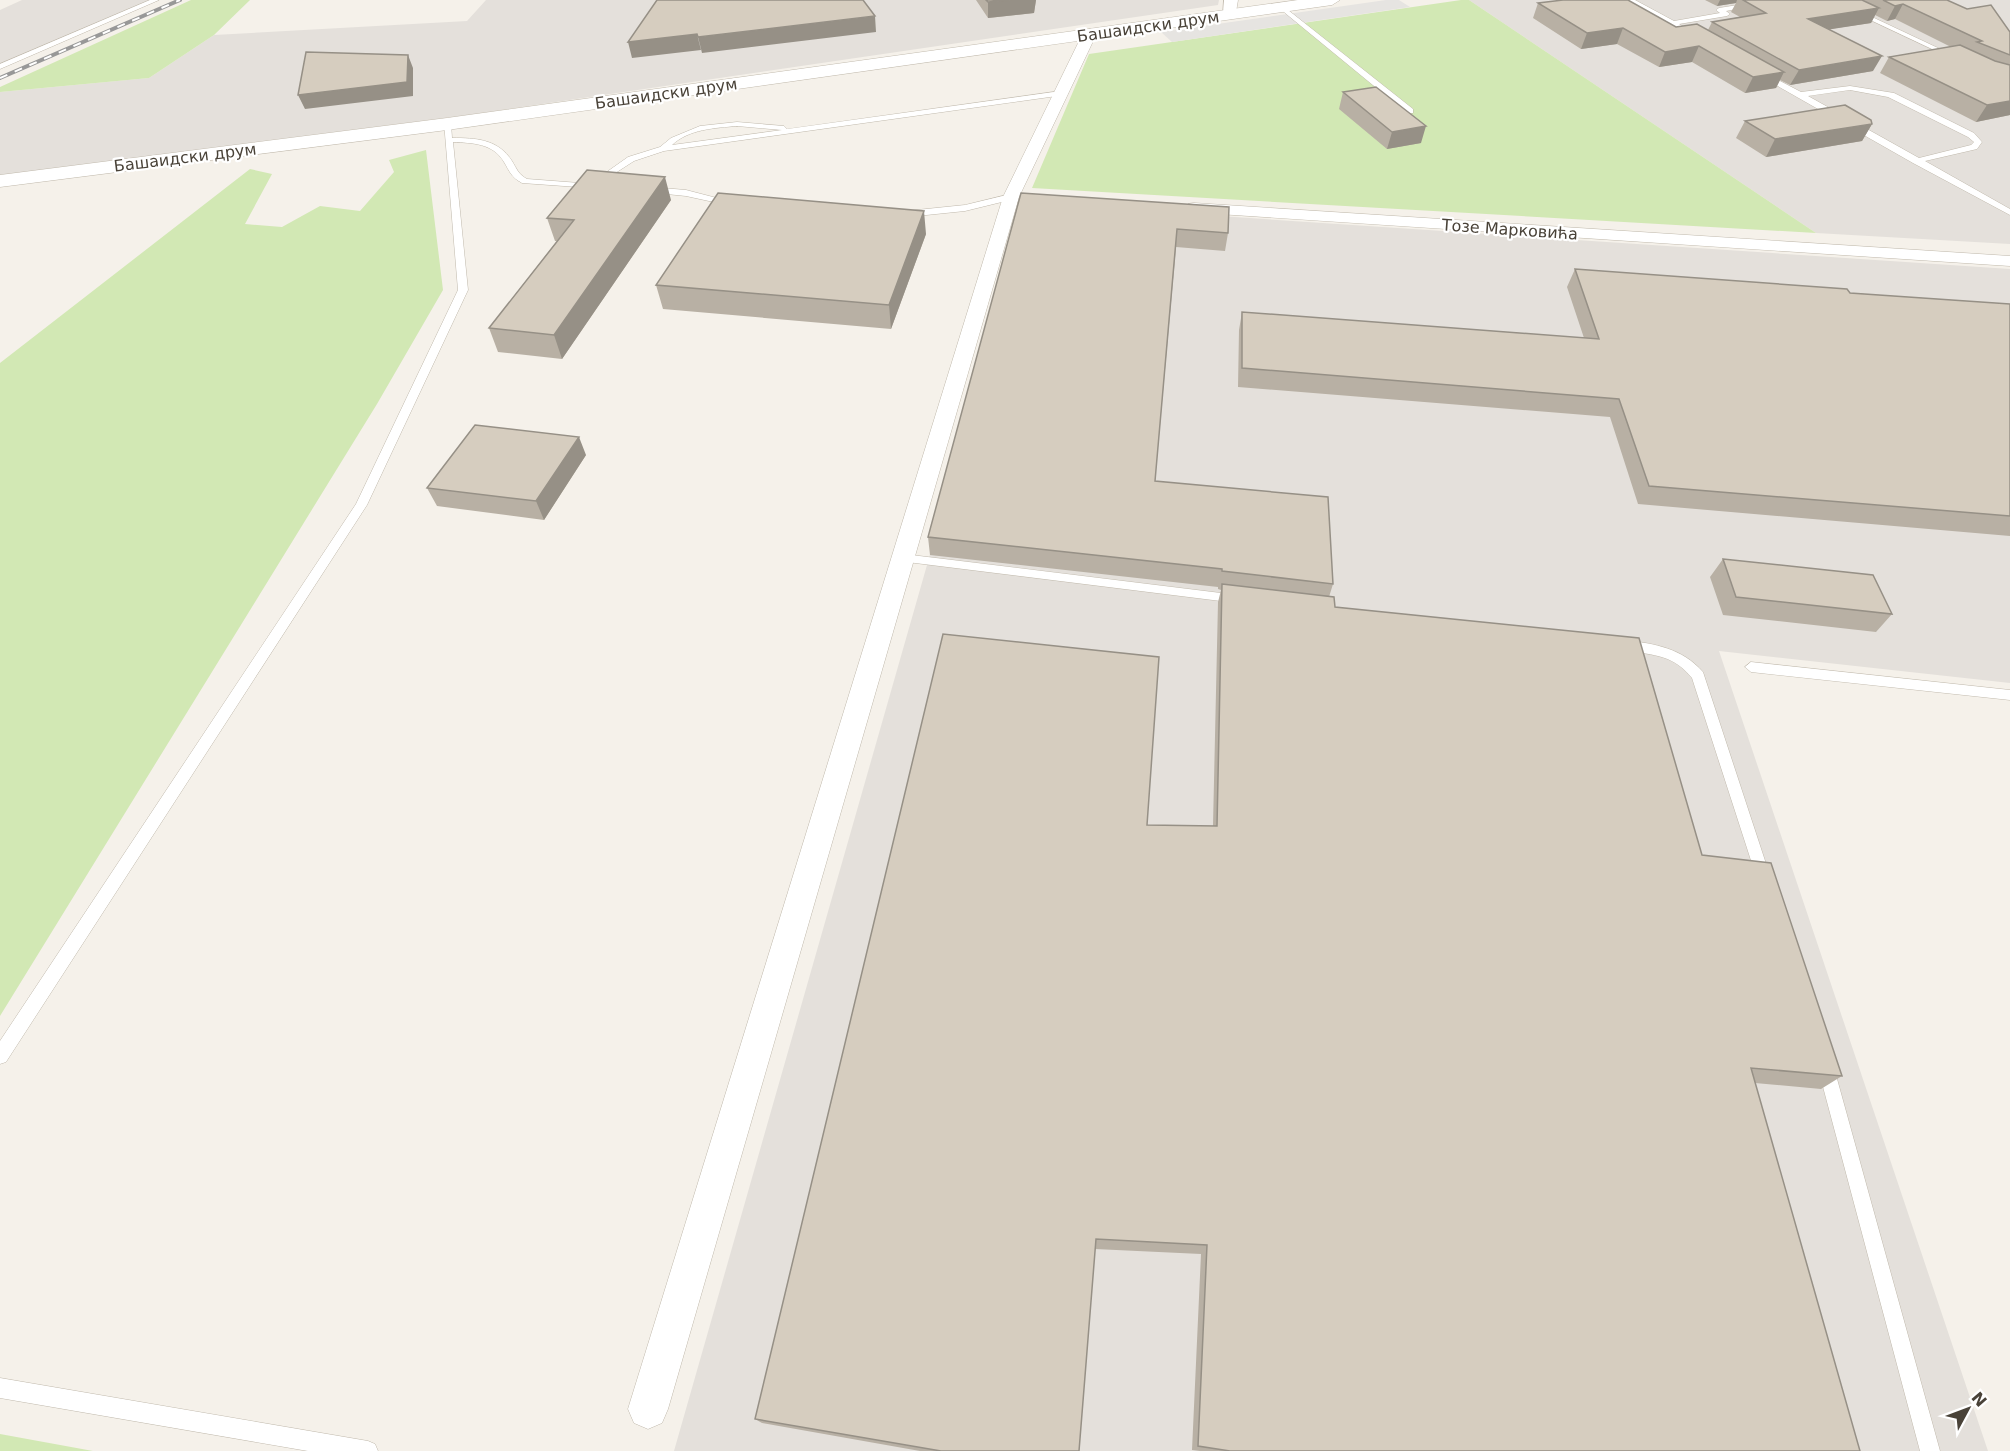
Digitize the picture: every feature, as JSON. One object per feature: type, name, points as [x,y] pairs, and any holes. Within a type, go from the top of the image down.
[{"type":"street","name":"Башаидски друм","points":[[0,181],[448,132],[1090,33],[1230,7],[1281,7],[1332,0]]},
{"type":"street","points":[[648,1409],[903,558],[1023,197],[1061,93],[1090,33]]},
{"type":"street","name":"Тозе Марковића","points":[[1178,207],[2010,261]]},
{"type":"lane","points":[[0,67],[156,0]]},
{"type":"lane","points":[[1630,0],[1702,40]]},
{"type":"lane","points":[[1674,23],[1727,15],[1719,10],[1781,0]]},
{"type":"lane","points":[[1831,0],[1955,58]]},
{"type":"lane","points":[[1281,7],[1410,111]]},
{"type":"lane","points":[[1751,67],[2010,212]]},
{"type":"lane","points":[[1799,95],[1850,88],[1883,93],[1971,135],[1978,142],[1974,147],[1916,161]]},
{"type":"lane","points":[[593,186],[631,159],[663,149],[1061,93]]},
{"type":"lane","points":[[663,149],[677,137],[727,124],[774,126],[794,131]]},
{"type":"lane","points":[[0,1056],[361,506],[463,290],[448,132],[496,147],[507,155],[515,176],[525,181],[604,186]]},
{"type":"lane","points":[[639,189],[686,193],[744,205]]},
{"type":"lane","points":[[899,214],[965,208],[1023,197]]},
{"type":"lane","points":[[903,558],[1248,600]]},
{"type":"lane","points":[[1605,643],[1665,650],[1686,662],[1698,676],[1768,890]]},
{"type":"lane","points":[[1751,667],[2010,695]]},
{"type":"lane","points":[[1819,1048],[1834,1094],[1875,1256],[1930,1451]]},
{"type":"lane","points":[[0,1388],[368,1451]]},
{"type":"shaded area","points":[[22,0],[160,0],[0,66],[0,10]]},
{"type":"shaded area","points":[[486,0],[1219,0],[1218,5],[474,114],[0,176],[0,92],[149,78],[214,35],[467,21]]},
{"type":"shaded area","points":[[1399,0],[1410,7],[1172,42],[1161,32]]},
{"type":"shaded area","points":[[1469,0],[2010,0],[2010,244],[1816,233]]},
{"type":"shaded area","points":[[1024,203],[2010,269],[2010,683],[1719,651],[1988,1451],[674,1451],[929,558]]},
{"type":"green space","points":[[191,0],[250,0],[214,35],[149,78],[0,92],[0,87]]},
{"type":"green space","points":[[1469,0],[1816,233],[1032,188],[1089,54]]},
{"type":"green space","points":[[426,150],[443,290],[377,404],[0,1016],[0,363],[250,169],[272,174],[245,224],[282,227],[320,206],[360,211],[394,172],[389,160]]},
{"type":"green space","points":[[0,1434],[93,1451],[0,1451]]},
{"type":"building","points":[[657,0],[863,0],[875,16],[698,37],[697,34],[628,42]]},
{"type":"building","points":[[986,0],[1011,0],[988,2]]},
{"type":"building","points":[[1563,0],[1628,0],[1676,27],[1697,24],[1784,72],[1753,77],[1699,46],[1665,52],[1623,28],[1587,33],[1538,3]]},
{"type":"building","points":[[1743,0],[1862,0],[1879,8],[1808,19],[1882,56],[1799,70],[1712,22],[1766,13]]},
{"type":"building","points":[[1883,0],[1947,0],[1967,9],[1991,5],[2010,32],[2010,55],[1977,42],[1982,41],[1903,4],[1895,6]]},
{"type":"building","points":[[1960,45],[1995,61],[2010,65],[2010,101],[1987,105],[1889,57]]},
{"type":"building","points":[[306,52],[408,55],[407,82],[298,95]]},
{"type":"building","points":[[1376,87],[1426,126],[1392,132],[1343,92]]},
{"type":"building","points":[[1845,105],[1871,120],[1872,124],[1775,139],[1745,121]]},
{"type":"building","points":[[587,170],[665,177],[554,335],[489,328],[574,220],[547,218]]},
{"type":"building","points":[[718,193],[924,211],[889,305],[656,285]]},
{"type":"building","points":[[1021,193],[1229,207],[1228,233],[1177,229],[1155,481],[1328,497],[1333,584],[1222,571],[1222,569],[928,537]]},
{"type":"building","points":[[1575,269],[1847,289],[1850,293],[2010,304],[2010,516],[1649,486],[1619,399],[1242,368],[1242,312],[1599,339]]},
{"type":"building","points":[[475,425],[579,437],[536,501],[427,488]]},
{"type":"building","points":[[1723,559],[1873,575],[1892,614],[1736,597]]},
{"type":"building","points":[[1222,584],[1334,597],[1335,607],[1639,638],[1702,855],[1771,863],[1842,1076],[1751,1068],[1860,1451],[1230,1451],[1198,1446],[1207,1245],[1096,1239],[1079,1451],[941,1451],[755,1419],[943,634],[1159,657],[1147,825],[1217,826]]},
{"type":"railway","points":[[0,78],[180,0]]}]
